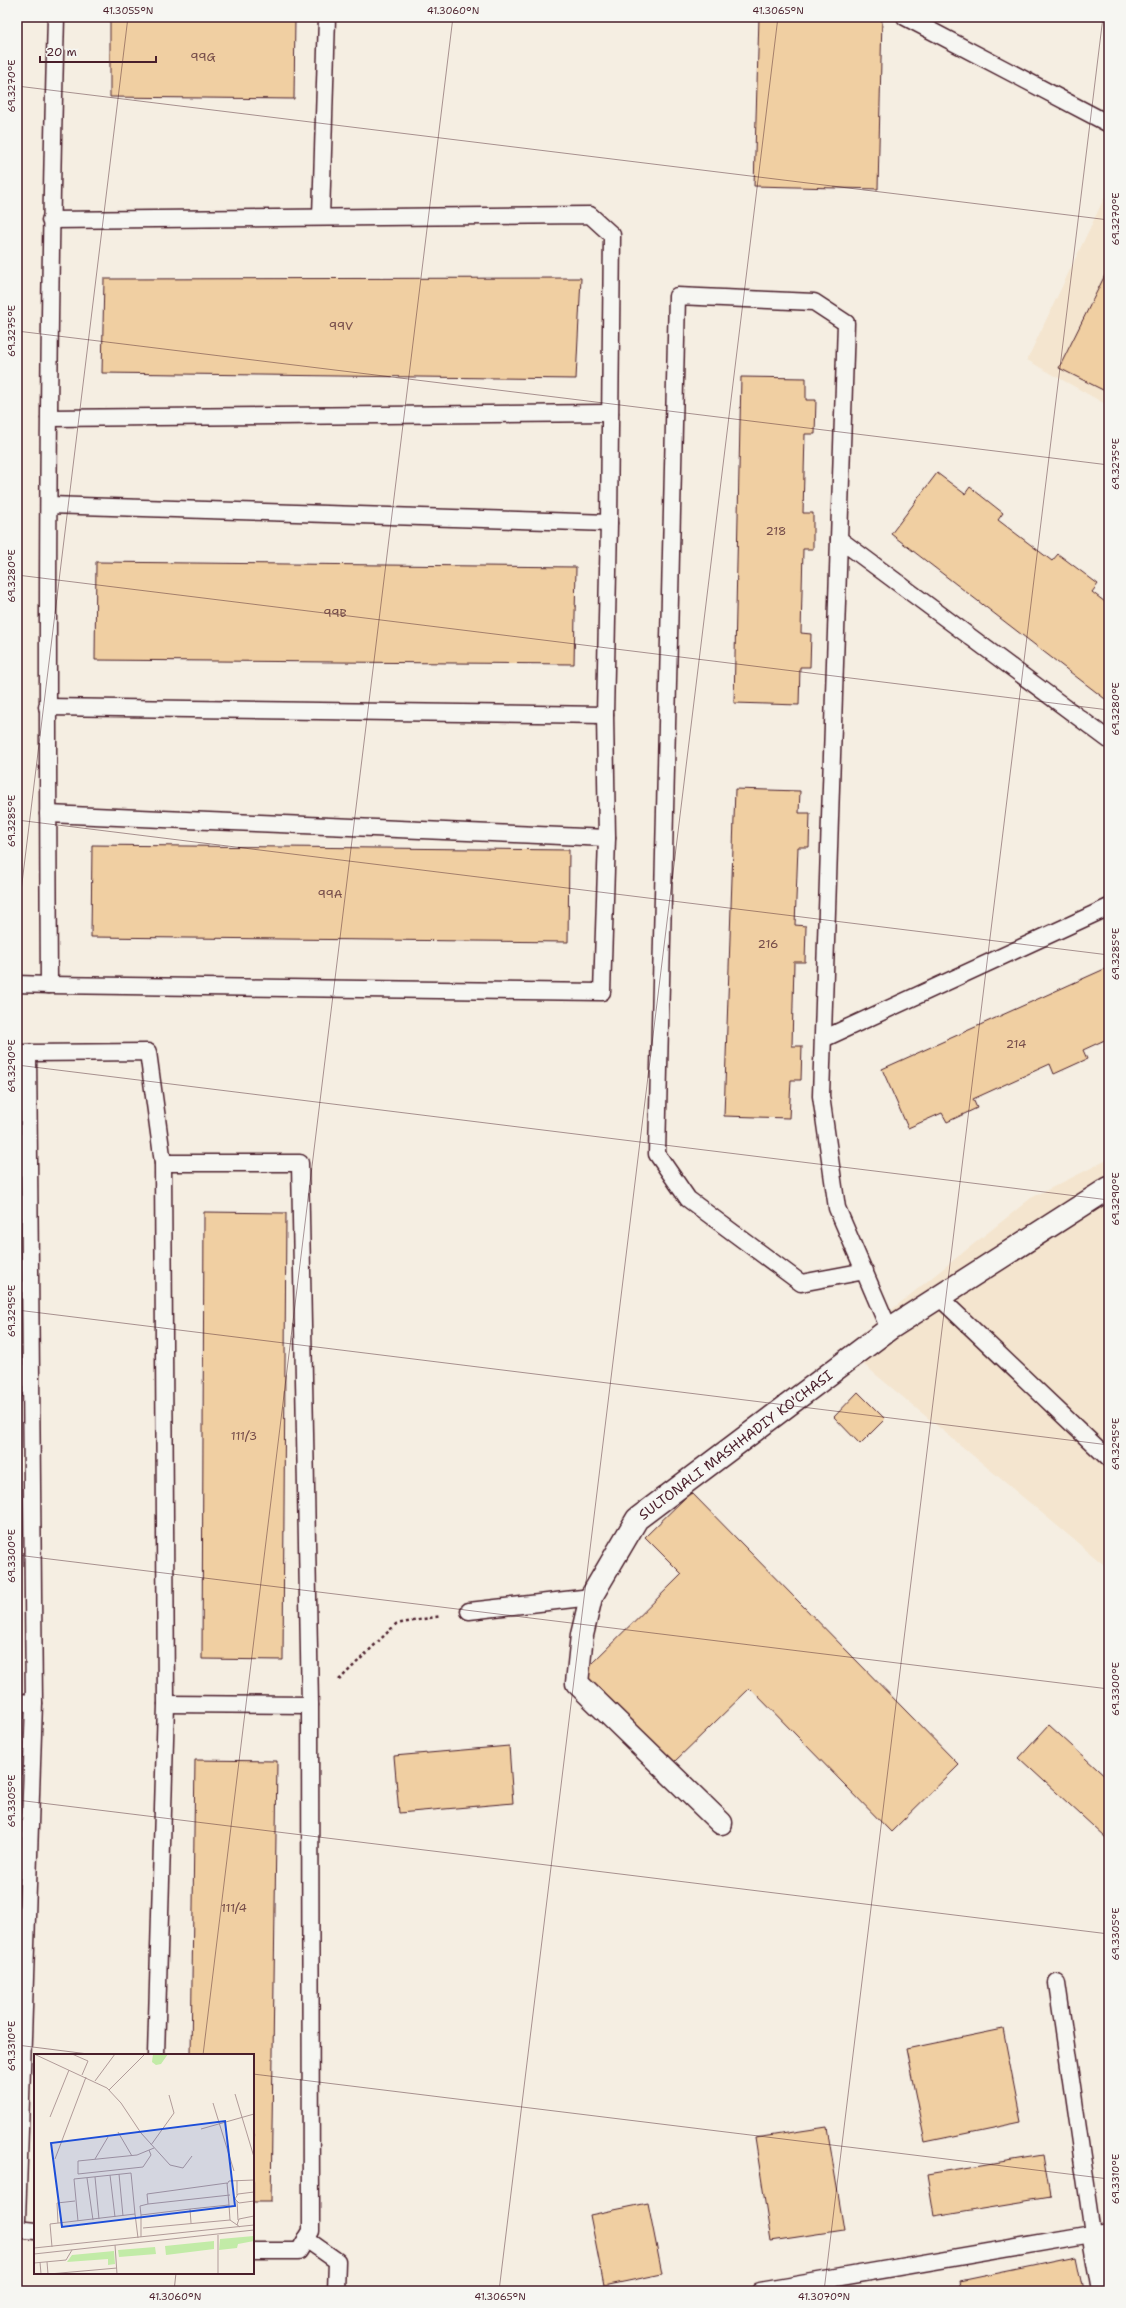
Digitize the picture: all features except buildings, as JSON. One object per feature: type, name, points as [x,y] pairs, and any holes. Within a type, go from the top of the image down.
[{"type":"street","name":"SULTONALI MASHHADIY KO'CHASI","points":[[721,1823],[577,1684],[582,1634],[591,1597],[637,1519],[889,1329],[1109,1188]]},
{"type":"street","points":[[1101,2232],[1103,2291]]},
{"type":"lane","points":[[49,985],[47,707],[50,220],[56,17]]},
{"type":"lane","points":[[321,217],[328,17]]},
{"type":"lane","points":[[906,17],[1109,124]]},
{"type":"lane","points":[[17,984],[602,992],[607,838],[605,715],[610,523],[612,235],[590,215],[50,220]]},
{"type":"lane","points":[[865,1271],[801,1283],[688,1199],[657,1154],[677,296],[814,302],[846,323],[820,1096],[837,1208],[865,1271],[889,1329]]},
{"type":"lane","points":[[49,418],[610,413]]},
{"type":"lane","points":[[49,505],[610,523]]},
{"type":"lane","points":[[839,539],[1109,740]]},
{"type":"lane","points":[[47,707],[605,715]]},
{"type":"lane","points":[[48,814],[607,838]]},
{"type":"lane","points":[[823,1040],[1109,907]]},
{"type":"lane","points":[[17,2220],[34,1703],[23,1053],[148,1052],[162,1163],[166,1704],[156,2054]]},
{"type":"lane","points":[[162,1163],[300,1163],[310,1686],[311,2231],[299,2251],[254,2251]]},
{"type":"lane","points":[[939,1297],[1109,1459]]},
{"type":"lane","points":[[469,1611],[591,1597]]},
{"type":"lane","points":[[17,1702],[34,1703]]},
{"type":"lane","points":[[166,1704],[310,1705]]},
{"type":"lane","points":[[760,2291],[1101,2232],[1057,1983]]},
{"type":"lane","points":[[17,2229],[34,2232]]},
{"type":"lane","points":[[306,2239],[337,2260],[336,2291]]},
{"type":"path","points":[[310,1686],[335,1684],[396,1624],[469,1611]]},
{"type":"shaded area","points":[[1109,188],[1109,406],[1027,360]]},
{"type":"shaded area","points":[[1109,1159],[1109,1569],[844,1348],[1031,1198]]}]
